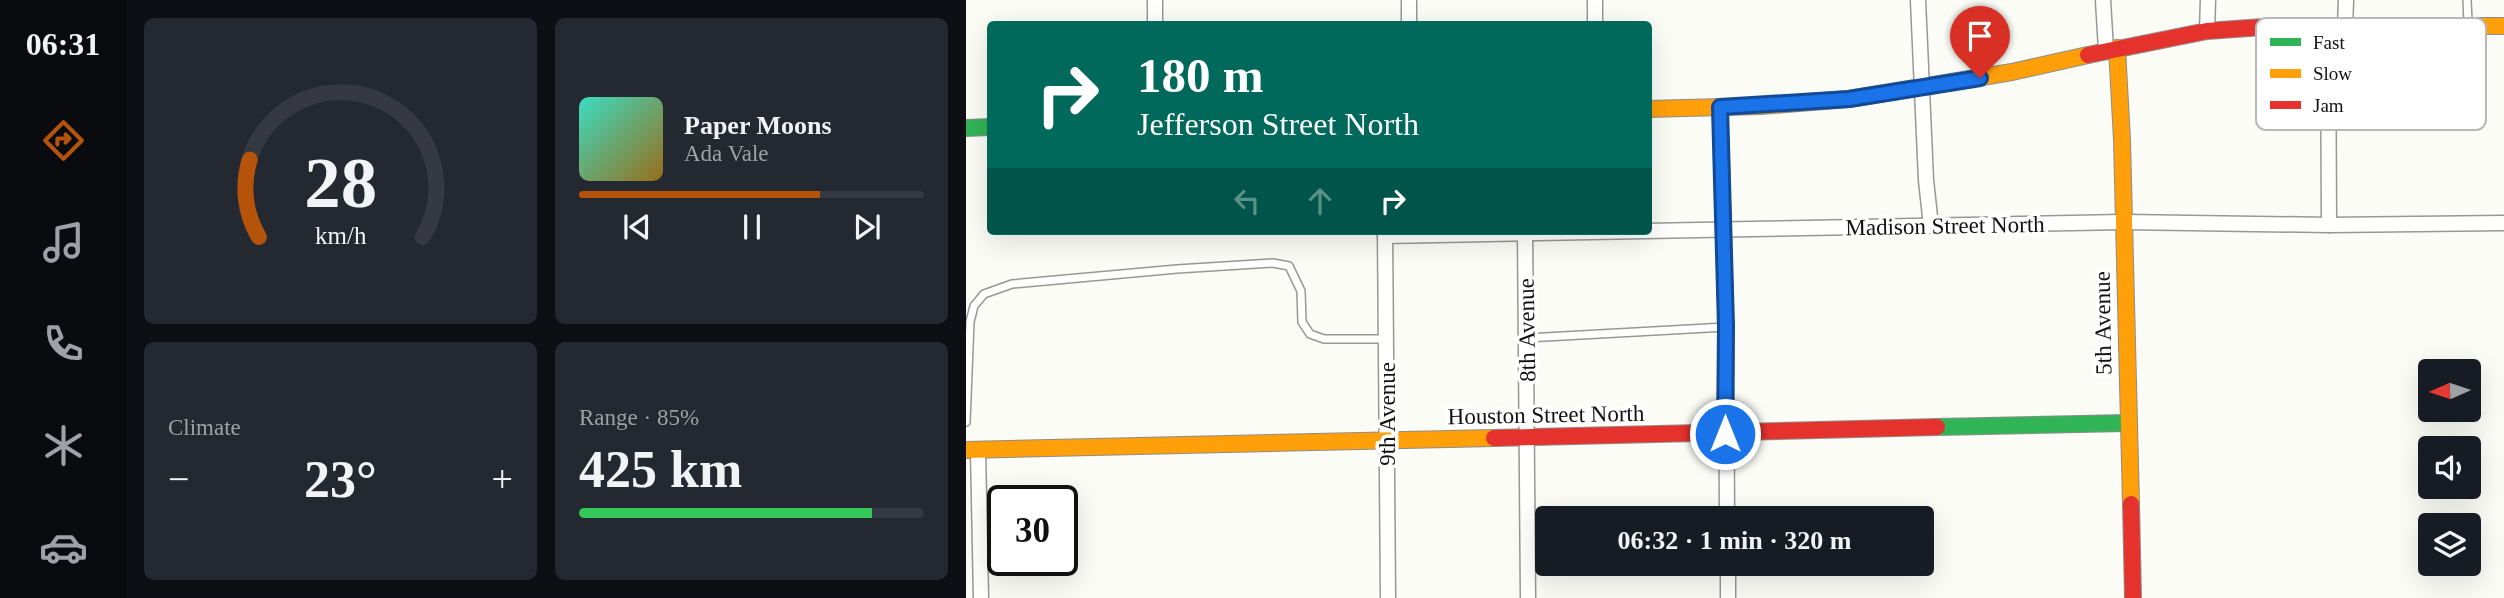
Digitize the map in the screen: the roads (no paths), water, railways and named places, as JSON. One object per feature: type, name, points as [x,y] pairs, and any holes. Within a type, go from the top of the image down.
[{"type":"street","points":[[1155,0],[1155,21]]},
{"type":"street","points":[[1409,0],[1409,21]]},
{"type":"street","points":[[1595,0],[1595,21]]},
{"type":"street","points":[[1918,0],[1926,180],[1931,226]]},
{"type":"street","name":"5th Avenue","points":[[2103,0],[2111,49],[2124,222],[2133,598]]},
{"type":"street","points":[[2207,31],[2208,0]]},
{"type":"street","points":[[2346,0],[2346,18]]},
{"type":"street","points":[[2486,26],[2504,26]]},
{"type":"street","points":[[1652,109],[1849,99],[2012,72],[2111,49],[2207,31],[2256,29]]},
{"type":"street","points":[[1720,107],[1726,327],[1727,506]]},
{"type":"street","points":[[966,128],[987,127]]},
{"type":"street","points":[[2329,130],[2329,225]]},
{"type":"street","name":"Madison Street North","points":[[1652,230],[2124,222],[2329,225],[2504,223]]},
{"type":"street","name":"9th Avenue","points":[[1385,235],[1388,598]]},
{"type":"street","name":"8th Avenue","points":[[1525,235],[1528,598]]},
{"type":"street","name":"Houston Street North","points":[[972,450],[2127,423]]},
{"type":"street","points":[[972,450],[981,598]]},
{"type":"street","points":[[1728,576],[1728,598]]},
{"type":"lane","points":[[2467,0],[2468,18]]},
{"type":"lane","points":[[966,422],[970,321],[974,306],[984,294],[1012,284],[1273,263],[1289,266],[1301,291],[1302,321],[1310,334],[1324,339],[1387,339]]},
{"type":"lane","points":[[1527,338],[1726,327]]}]
